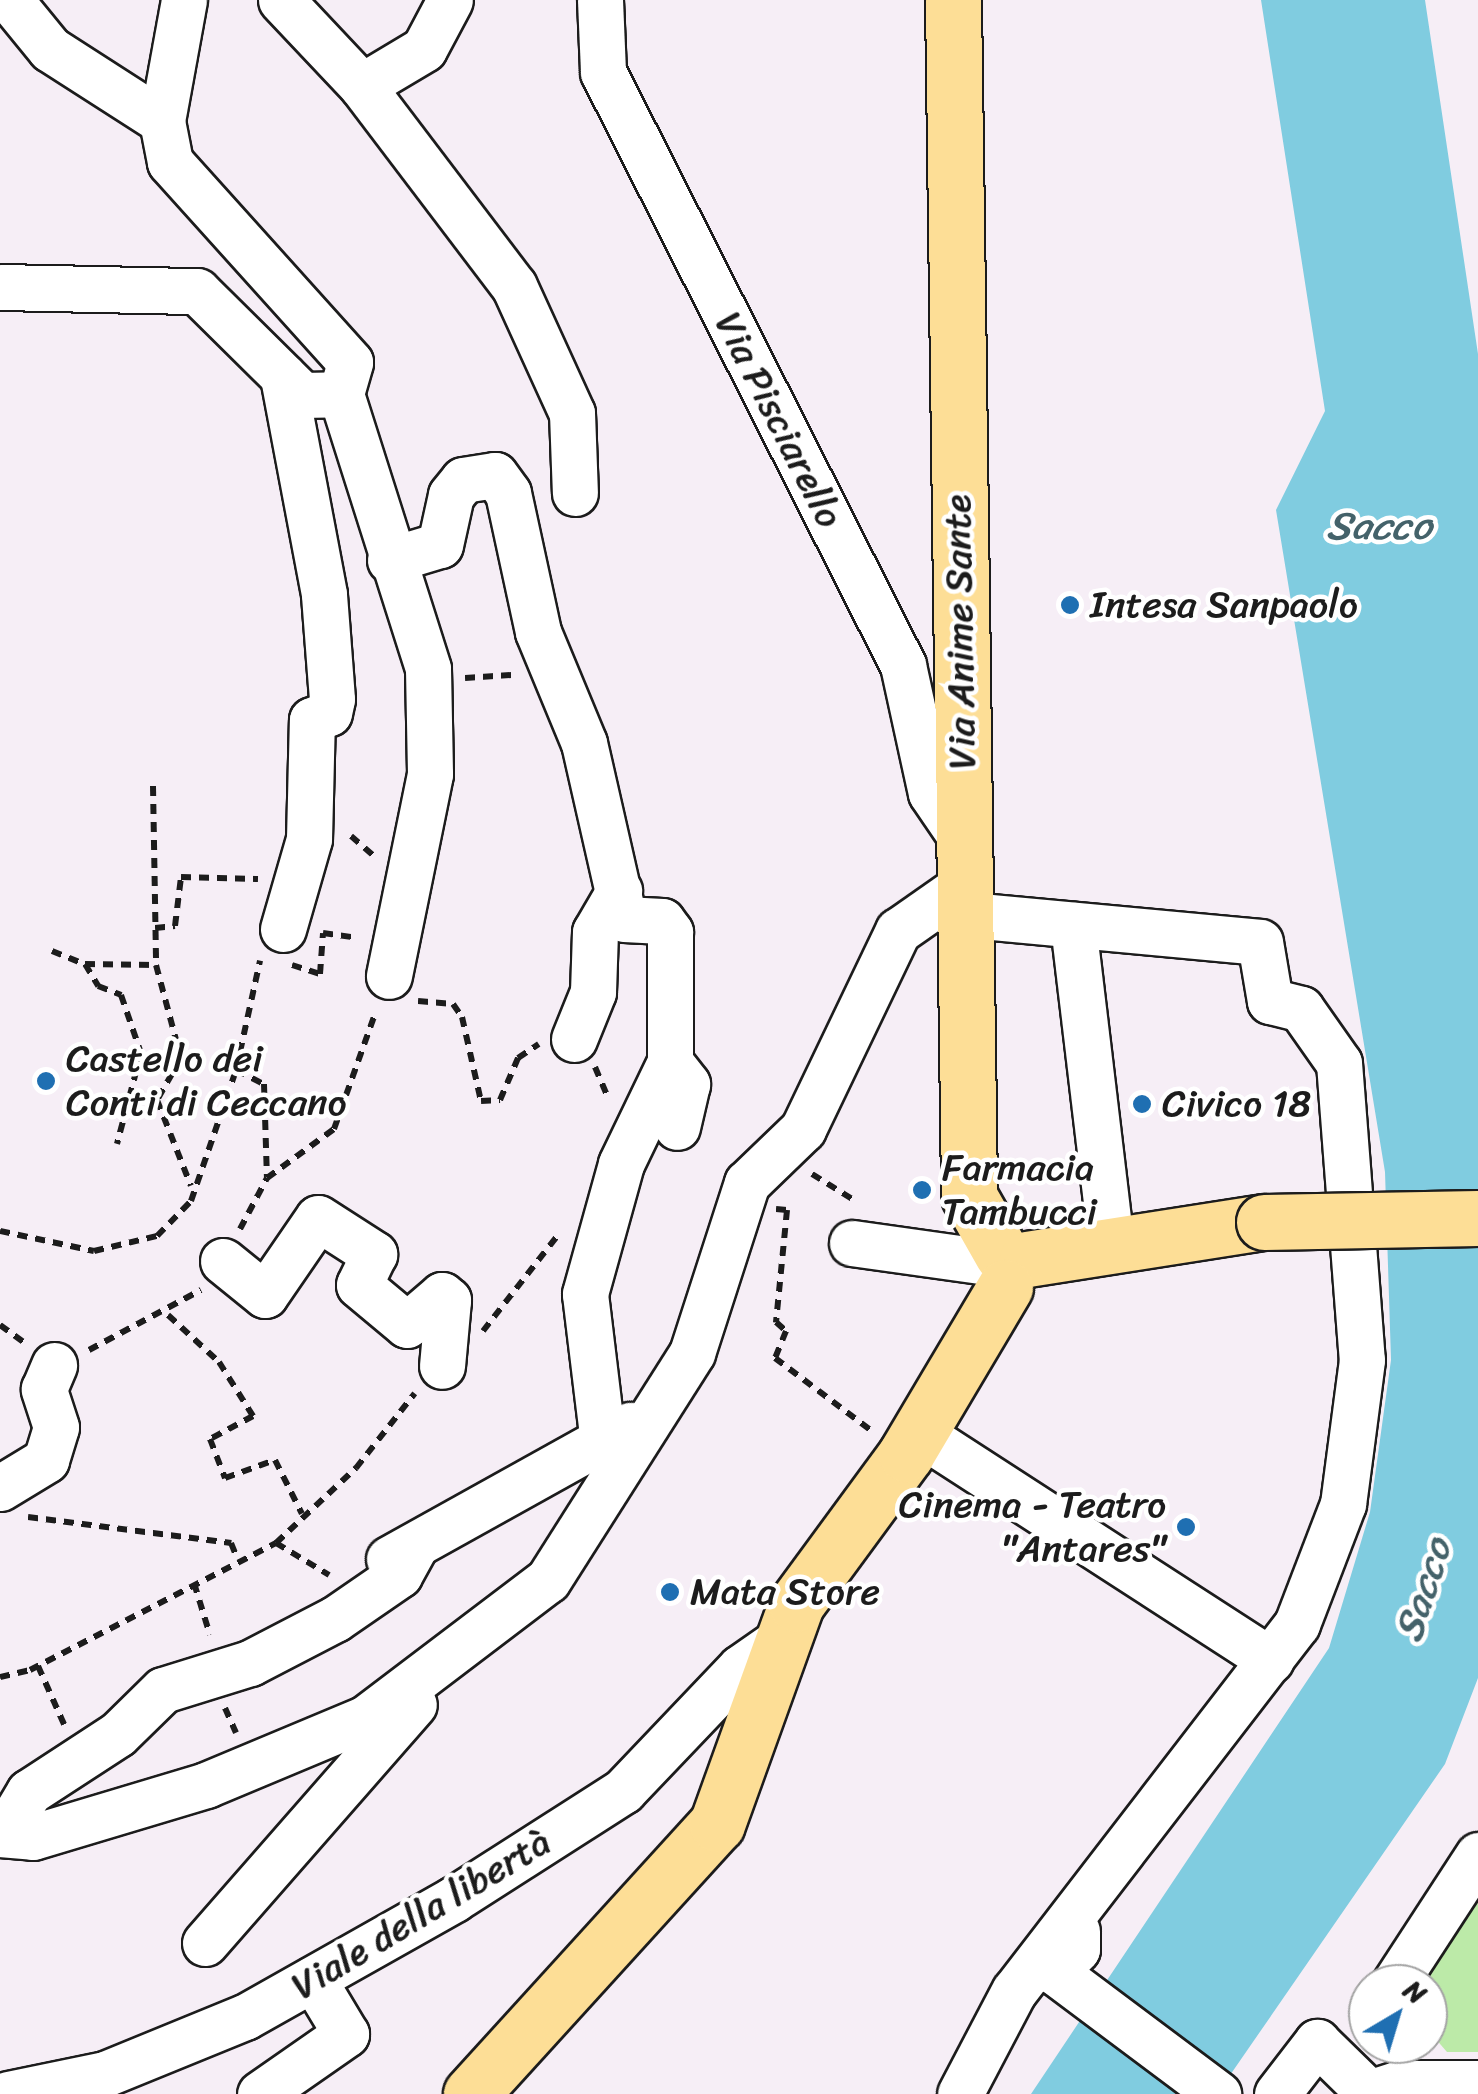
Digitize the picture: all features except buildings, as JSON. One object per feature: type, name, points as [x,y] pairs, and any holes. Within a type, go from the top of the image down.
[{"type":"main road","name":"Via Anime Sante","points":[[953,0],[960,881],[969,1196],[1007,1266]]},
{"type":"main road","points":[[471,2094],[718,1824],[767,1704],[780,1640],[1007,1266],[1110,1244],[1264,1222],[1478,1218]]},
{"type":"street","points":[[10,0],[50,49],[162,121]]},
{"type":"street","points":[[184,0],[162,121],[170,162],[350,362],[341,394],[429,680],[430,774],[386,984]]},
{"type":"street","points":[[281,0],[362,86],[514,286],[572,412],[575,493]]},
{"type":"street","points":[[362,86],[424,49],[450,0]]},
{"type":"street","name":"Via Pisciarello","points":[[600,0],[603,72],[904,665],[931,793],[960,881]]},
{"type":"street","points":[[0,287],[196,291],[302,395],[341,394]]},
{"type":"street","points":[[269,925],[312,806],[312,720],[329,713],[332,698],[324,594],[283,376]]},
{"type":"street","points":[[390,560],[440,545],[451,495],[464,480],[495,475],[508,494],[536,623],[584,743],[624,919],[662,921],[674,961],[670,1062],[621,1163],[586,1294],[603,1442]]},
{"type":"street","points":[[414,1548],[400,1575],[335,1619],[216,1673],[162,1690],[138,1714],[29,1792],[2,1833],[33,1837],[250,1766],[366,1718],[548,1580],[665,1402],[692,1352],[746,1183],[803,1129],[898,931],[960,881],[1073,924],[1260,942],[1270,1001],[1301,1009],[1339,1063],[1362,1360],[1343,1504],[1322,1572],[1271,1660],[1076,1906],[1014,1991],[960,2094]]},
{"type":"street","points":[[574,1039],[593,992],[595,932],[619,891]]},
{"type":"street","points":[[1073,924],[1110,1244]]},
{"type":"street","points":[[670,1062],[687,1084],[677,1126]]},
{"type":"street","points":[[222,1261],[265,1295],[318,1218],[374,1254],[359,1285],[407,1326],[442,1295],[448,1300],[442,1366]]},
{"type":"street","points":[[852,1243],[1007,1266]]},
{"type":"street","points":[[4,1499],[46,1460],[56,1426],[44,1389],[54,1365]]},
{"type":"street","points":[[339,1581],[414,1548],[603,1442],[665,1402]]},
{"type":"street","points":[[901,1441],[1271,1660]]},
{"type":"street","name":"Viale della libertà","points":[[8,2094],[105,2074],[313,1979],[623,1791],[740,1668],[780,1640]]},
{"type":"street","points":[[205,1943],[439,1665]]},
{"type":"street","points":[[0,1776],[72,1740],[138,1714]]},
{"type":"street","points":[[1407,1964],[1478,1855]]},
{"type":"street","points":[[1014,1991],[1032,2004],[1004,2044],[1013,2055],[1078,1950],[1076,1906]]},
{"type":"street","points":[[260,2094],[315,2078],[346,2034],[313,1979]]},
{"type":"street","points":[[1063,1979],[1218,2094]]},
{"type":"street","points":[[1285,2089],[1317,2042],[1382,2078],[1466,2084]]},
{"type":"path","points":[[429,680],[534,673],[536,623]]},
{"type":"path","points":[[153,786],[156,965],[181,1058],[157,1100],[192,1188]]},
{"type":"path","points":[[312,806],[347,805],[351,838],[364,852],[412,864]]},
{"type":"path","points":[[0,1231],[94,1252],[157,1236],[191,1200],[236,1070],[269,925],[264,880],[181,877],[175,926],[155,928]]},
{"type":"path","points":[[52,951],[85,964],[156,965]]},
{"type":"path","points":[[85,964],[98,986],[121,994],[141,1053],[118,1144]]},
{"type":"path","points":[[0,1324],[54,1365],[168,1315],[222,1261],[267,1178],[334,1129],[386,984],[453,1004],[474,1084],[490,1104],[527,1046],[574,1039],[612,1106],[621,1163]]},
{"type":"path","points":[[236,1070],[264,1084],[267,1178]]},
{"type":"path","points":[[798,1166],[857,1202],[852,1243]]},
{"type":"path","points":[[780,1194],[772,1208],[787,1210],[776,1322],[786,1332],[776,1358],[901,1441]]},
{"type":"path","points":[[0,1677],[38,1666],[276,1543],[302,1514],[356,1468],[442,1366],[494,1324],[565,1225]]},
{"type":"path","points":[[168,1315],[219,1362],[253,1416],[210,1439],[226,1478],[275,1460],[302,1514]]},
{"type":"path","points":[[4,1499],[25,1517],[111,1533],[230,1544],[238,1560]]},
{"type":"path","points":[[276,1543],[339,1581]]},
{"type":"path","points":[[194,1584],[216,1673],[250,1766]]},
{"type":"path","points":[[38,1666],[72,1740]]},
{"type":"green space","points":[[1478,1862],[1478,2052],[1448,2052],[1448,1964],[1414,1964]]},
{"type":"water","name":"Sacco","points":[[1261,0],[1425,0],[1478,354],[1478,1678],[1445,1764],[1217,2094],[1031,2094],[1329,1648],[1370,1512],[1391,1360],[1385,1172],[1276,510],[1325,411]]},
{"type":"place","name":"Intesa Sanpaolo","points":[[1070,605]]},
{"type":"place","name":"Castello dei Conti di Ceccano","points":[[46,1081]]},
{"type":"place","name":"Civico 18","points":[[1142,1104]]},
{"type":"place","name":"Farmacia Tambucci","points":[[922,1190]]},
{"type":"place","name":"Cinema - Teatro \"Antares\"","points":[[1186,1527]]},
{"type":"place","name":"Mata Store","points":[[670,1592]]}]
